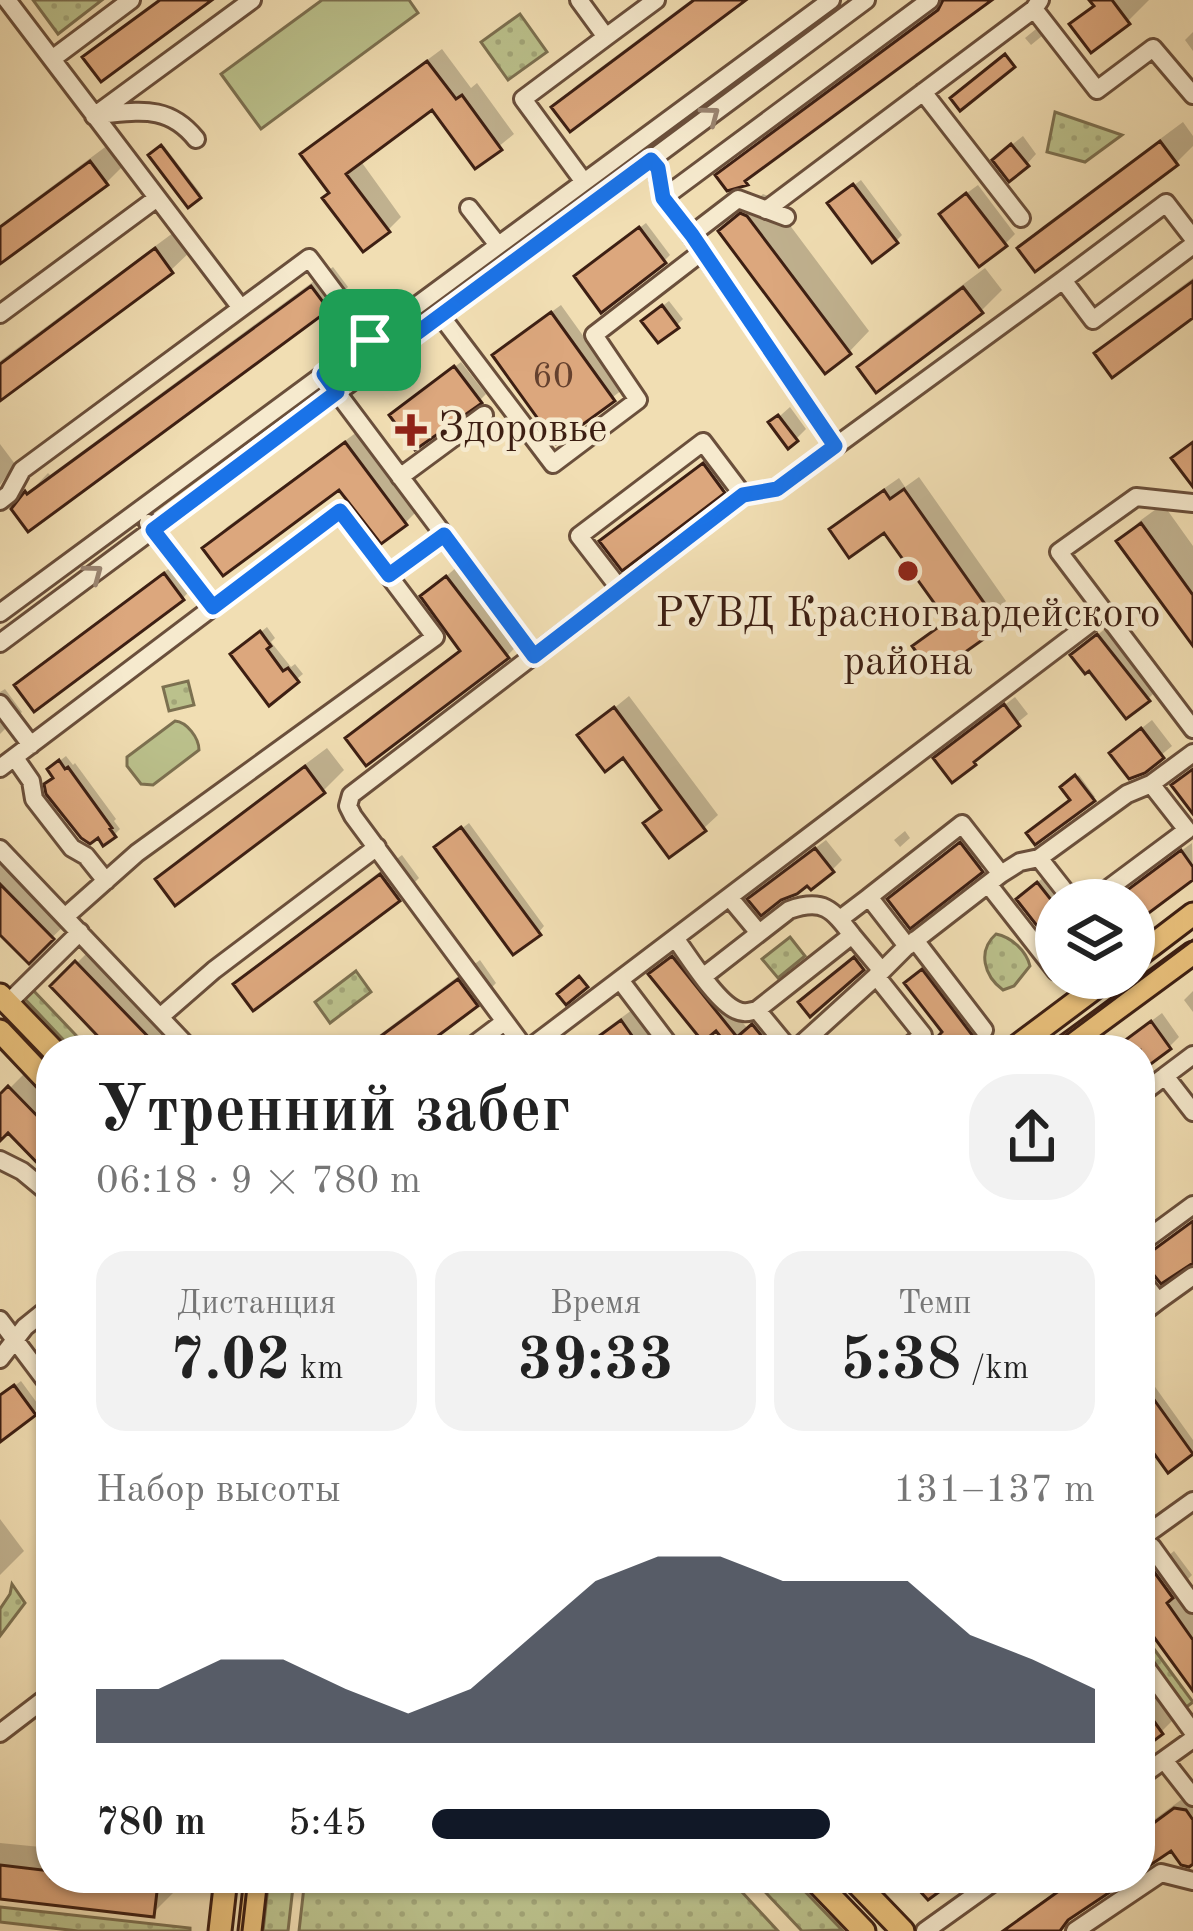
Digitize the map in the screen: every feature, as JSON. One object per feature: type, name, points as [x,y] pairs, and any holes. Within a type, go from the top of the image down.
[{"type":"main road","points":[[1155,942],[1193,914]]},
{"type":"main road","points":[[1081,1035],[1193,953]]},
{"type":"main road","points":[[4,999],[39,1035]]},
{"type":"main road","points":[[1032,1035],[1080,999]]},
{"type":"main road","points":[[0,1031],[36,1068]]},
{"type":"main road","points":[[220,1931],[224,1893]]},
{"type":"main road","points":[[250,1931],[254,1893]]},
{"type":"main road","points":[[827,1893],[864,1931]]},
{"type":"main road","points":[[866,1893],[903,1931]]},
{"type":"street","points":[[7,0],[241,308]]},
{"type":"street","points":[[52,59],[131,0]]},
{"type":"street","points":[[94,116],[252,0]]},
{"type":"street","points":[[578,0],[606,37]]},
{"type":"street","points":[[584,182],[523,99],[656,0]]},
{"type":"street","points":[[2,608],[831,0]]},
{"type":"street","points":[[0,643],[866,0]]},
{"type":"street","points":[[663,198],[930,0]]},
{"type":"street","points":[[766,209],[1037,4],[1096,90],[1154,48],[1193,95]]},
{"type":"street","points":[[923,92],[1022,218]]},
{"type":"street","points":[[94,116],[167,114],[196,139]]},
{"type":"street","points":[[651,160],[658,168],[663,198],[835,446]]},
{"type":"street","points":[[0,314],[157,198]]},
{"type":"street","points":[[692,235],[738,199],[786,217]]},
{"type":"street","points":[[514,1035],[353,816],[348,806],[351,795],[743,495],[777,489],[1166,203],[1193,242],[1094,320],[1063,280]]},
{"type":"street","points":[[470,208],[498,245]]},
{"type":"street","points":[[441,316],[553,464],[638,400],[594,335],[703,251]]},
{"type":"street","points":[[0,501],[22,470],[308,258],[383,358]]},
{"type":"street","points":[[324,374],[534,656]]},
{"type":"street","points":[[400,477],[484,415]]},
{"type":"street","points":[[620,590],[580,536],[703,442],[743,495]]},
{"type":"street","points":[[1193,503],[1136,497],[1059,552],[1193,729]]},
{"type":"street","points":[[139,511],[213,607]]},
{"type":"street","points":[[66,916],[106,880],[136,853],[435,637],[340,511],[7,763],[32,781],[34,799],[72,848],[86,856],[106,880]]},
{"type":"street","points":[[389,575],[444,535]]},
{"type":"street","points":[[546,1035],[1105,612]]},
{"type":"street","points":[[0,704],[31,745]]},
{"type":"street","points":[[809,1035],[911,943],[994,879],[1020,862],[1039,858],[1193,753]]},
{"type":"street","points":[[1121,879],[1187,830],[1151,784]]},
{"type":"street","points":[[840,919],[962,824],[1035,940]]},
{"type":"street","points":[[160,1017],[214,970],[377,847]]},
{"type":"street","points":[[0,849],[177,1035]]},
{"type":"street","points":[[1039,858],[1056,879]]},
{"type":"street","points":[[730,897],[759,933]]},
{"type":"street","points":[[869,897],[984,1030]]},
{"type":"street","points":[[704,976],[789,910],[819,904],[840,919],[923,1035]]},
{"type":"street","points":[[4,999],[80,932]]},
{"type":"street","points":[[675,938],[734,1010],[746,1012],[757,1010],[852,935]]},
{"type":"street","points":[[620,980],[662,1035]]},
{"type":"street","points":[[757,1010],[779,1035]]},
{"type":"street","points":[[487,1035],[504,1022]]},
{"type":"street","points":[[1155,1084],[1193,1055]]},
{"type":"street","points":[[1165,1076],[1193,1112]]},
{"type":"street","points":[[0,1160],[36,1183]]},
{"type":"street","points":[[1155,1233],[1193,1204]]},
{"type":"street","points":[[1155,1304],[1193,1276]]},
{"type":"street","points":[[1155,1296],[1159,1301]]},
{"type":"street","points":[[0,1359],[36,1318]]},
{"type":"street","points":[[0,1320],[36,1368]]},
{"type":"street","points":[[1155,1532],[1193,1501]]},
{"type":"street","points":[[1155,1553],[1193,1604]]},
{"type":"street","points":[[1155,1681],[1193,1735],[1155,1766]]},
{"type":"street","points":[[0,1733],[36,1705]]},
{"type":"street","points":[[1164,1760],[1193,1796]]},
{"type":"street","points":[[1155,1877],[1161,1873],[1193,1881]]},
{"type":"street","points":[[926,1931],[978,1893]]},
{"type":"street","points":[[1076,1931],[1132,1893]]},
{"type":"green space","points":[[33,0],[102,0],[58,34]]},
{"type":"green space","points":[[322,0],[409,0],[418,13],[261,129],[221,74]]},
{"type":"green space","points":[[520,14],[547,52],[508,80],[481,42]]},
{"type":"green space","points":[[1055,112],[1122,135],[1085,162],[1047,152]]},
{"type":"green space","points":[[188,681],[194,705],[169,711],[163,687]]},
{"type":"green space","points":[[175,721],[192,731],[199,750],[153,785],[141,784],[127,766],[127,757]]},
{"type":"green space","points":[[996,934],[1017,945],[1030,966],[1014,986],[1003,990],[985,963],[986,948]]},
{"type":"green space","points":[[790,937],[805,956],[778,978],[762,959]]},
{"type":"green space","points":[[356,971],[371,992],[330,1023],[315,1002]]},
{"type":"green space","points":[[32,989],[76,1035],[59,1035],[23,997]]},
{"type":"green space","points":[[12,1584],[25,1603],[0,1636],[0,1609]]},
{"type":"green space","points":[[1155,1650],[1193,1702],[1185,1708],[1155,1666]]},
{"type":"green space","points":[[267,1893],[292,1893],[288,1931],[263,1931]]},
{"type":"green space","points":[[303,1893],[743,1893],[778,1931],[299,1931]]},
{"type":"green space","points":[[766,1893],[806,1893],[842,1930],[802,1931]]},
{"type":"green space","points":[[0,1907],[190,1931],[78,1931],[0,1922]]},
{"type":"building","points":[[160,0],[212,0],[101,82],[82,57]]},
{"type":"building","points":[[694,0],[746,0],[570,132],[551,107]]},
{"type":"building","points":[[943,0],[992,0],[745,181],[748,185],[727,191],[715,175],[938,10]]},
{"type":"building","points":[[1089,0],[1112,0],[1130,24],[1091,53],[1069,24],[1094,6]]},
{"type":"building","points":[[1005,54],[1015,67],[960,111],[950,98]]},
{"type":"building","points":[[427,61],[456,99],[462,95],[502,150],[475,169],[432,110],[346,174],[390,232],[363,252],[322,198],[329,193],[300,154]]},
{"type":"building","points":[[1160,141],[1178,165],[1035,272],[1017,248]]},
{"type":"building","points":[[1011,144],[1029,166],[1009,182],[992,160]]},
{"type":"building","points":[[161,145],[201,198],[188,208],[148,155]]},
{"type":"building","points":[[90,161],[108,185],[0,264],[0,227]]},
{"type":"building","points":[[853,184],[898,243],[872,263],[827,203]]},
{"type":"building","points":[[966,193],[1007,246],[979,267],[939,214]]},
{"type":"building","points":[[740,213],[747,216],[851,354],[825,374],[718,231]]},
{"type":"building","points":[[639,227],[666,263],[601,313],[574,276]]},
{"type":"building","points":[[155,248],[173,273],[0,401],[0,364]]},
{"type":"building","points":[[1193,281],[1193,318],[1112,378],[1094,353]]},
{"type":"building","points":[[311,286],[329,310],[28,532],[11,509],[25,491],[27,494]]},
{"type":"building","points":[[963,287],[983,313],[876,393],[857,367]]},
{"type":"building","points":[[662,305],[679,328],[658,343],[641,321]]},
{"type":"building","points":[[551,312],[615,401],[556,444],[492,355]]},
{"type":"building","points":[[454,366],[482,403],[415,450],[389,415]]},
{"type":"building","points":[[778,415],[798,441],[788,449],[768,422]]},
{"type":"building","points":[[345,442],[407,525],[381,544],[339,490],[223,576],[202,548]]},
{"type":"building","points":[[1193,442],[1193,487],[1171,458]]},
{"type":"building","points":[[703,463],[725,493],[622,571],[599,541]]},
{"type":"building","points":[[904,489],[994,617],[981,626],[988,636],[933,675],[912,646],[947,621],[884,533],[849,558],[829,529],[884,490],[890,499]]},
{"type":"building","points":[[1141,523],[1193,595],[1193,646],[1116,541]]},
{"type":"building","points":[[164,573],[184,600],[34,712],[14,685]]},
{"type":"building","points":[[446,576],[509,658],[366,766],[345,738],[460,651],[420,596]]},
{"type":"building","points":[[260,631],[283,671],[288,668],[299,682],[269,706],[230,654]]},
{"type":"building","points":[[1097,634],[1150,701],[1126,719],[1089,671],[1085,674],[1070,655]]},
{"type":"building","points":[[1004,704],[1020,726],[952,783],[933,758]]},
{"type":"building","points":[[614,707],[706,831],[669,858],[643,823],[661,810],[623,758],[605,772],[577,735]]},
{"type":"building","points":[[1141,728],[1164,758],[1129,779],[1109,753]]},
{"type":"building","points":[[59,760],[112,828],[116,837],[103,846],[98,838],[90,844],[81,838],[46,794],[44,784],[53,778],[47,769]]},
{"type":"building","points":[[305,766],[325,793],[175,906],[155,879]]},
{"type":"building","points":[[1193,769],[1193,814],[1171,785]]},
{"type":"building","points":[[1075,775],[1095,801],[1035,845],[1026,833],[1070,800],[1060,787]]},
{"type":"building","points":[[461,827],[541,935],[513,955],[434,847]]},
{"type":"building","points":[[960,842],[983,872],[910,929],[887,899]]},
{"type":"building","points":[[815,848],[834,872],[761,916],[747,899]]},
{"type":"building","points":[[1181,850],[1193,867],[1193,880],[1155,908],[1155,879],[1142,879]]},
{"type":"building","points":[[380,874],[400,901],[253,1011],[233,984]]},
{"type":"building","points":[[0,884],[54,939],[29,964],[0,935]]},
{"type":"building","points":[[1035,884],[1035,923],[1016,899]]},
{"type":"building","points":[[672,956],[735,1035],[716,1031],[697,1035],[648,974]]},
{"type":"building","points":[[854,957],[864,970],[810,1017],[798,1002]]},
{"type":"building","points":[[75,961],[147,1035],[97,1035],[50,986]]},
{"type":"building","points":[[922,969],[972,1035],[939,1035],[942,1032],[904,983]]},
{"type":"building","points":[[579,976],[588,987],[566,1005],[557,994]]},
{"type":"building","points":[[458,979],[478,1006],[439,1035],[382,1035]]},
{"type":"building","points":[[621,1020],[632,1035],[600,1035]]},
{"type":"building","points":[[1151,1021],[1171,1049],[1155,1061],[1155,1035],[1132,1035]]},
{"type":"building","points":[[752,1024],[761,1035],[739,1035]]},
{"type":"building","points":[[8,1086],[36,1115],[36,1162],[8,1133],[0,1141],[0,1094]]},
{"type":"building","points":[[1193,1221],[1193,1263],[1161,1284],[1155,1276],[1155,1249]]},
{"type":"building","points":[[14,1385],[36,1415],[0,1442],[0,1395]]},
{"type":"building","points":[[1155,1401],[1193,1454],[1168,1473],[1155,1455]]},
{"type":"building","points":[[1155,1573],[1173,1598],[1167,1603],[1193,1640],[1193,1691],[1155,1639]]},
{"type":"building","points":[[1174,1808],[1186,1810],[1193,1820],[1193,1864],[1181,1865],[1171,1851],[1155,1862],[1155,1822]]},
{"type":"building","points":[[0,1865],[36,1869],[36,1893],[157,1893],[154,1917],[0,1899]]},
{"type":"building","points":[[1056,1893],[1108,1893],[1068,1920],[1060,1931],[1003,1931]]},
{"type":"tram line","points":[[1066,1035],[1193,940]]},
{"type":"tram line","points":[[242,1931],[246,1893]]},
{"type":"place","name":"Здоровье","points":[[411,430]]},
{"type":"place","name":"РУВД Красногвардейского района","points":[[908,571]]},
{"type":"route","points":[[651,160],[658,168],[663,198],[835,446],[777,489],[743,495],[534,656],[444,535],[389,575],[340,511],[213,607],[153,530],[337,392],[324,374],[370,340],[383,358],[651,160]]}]
